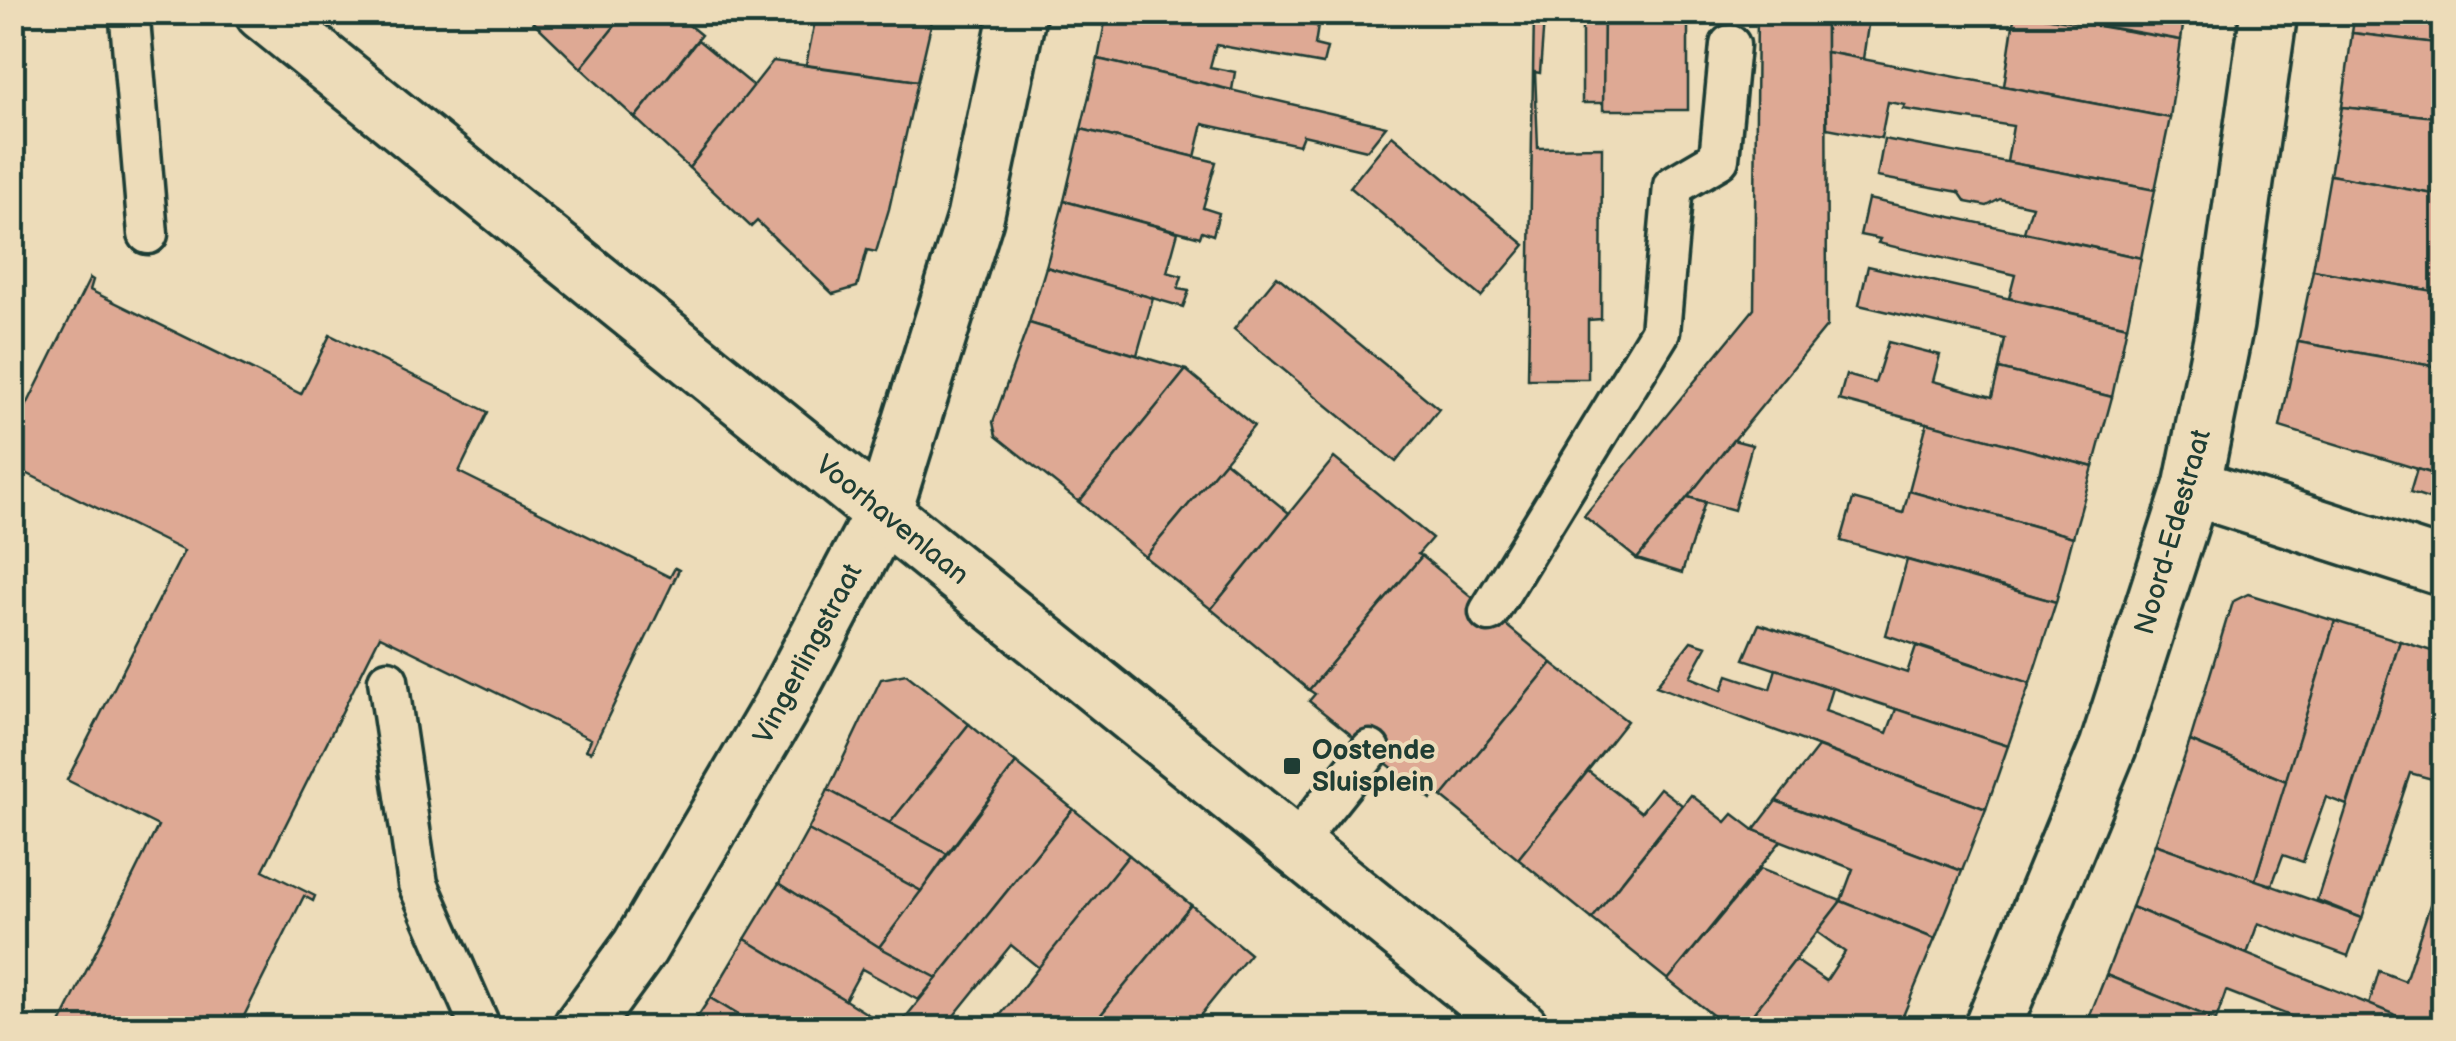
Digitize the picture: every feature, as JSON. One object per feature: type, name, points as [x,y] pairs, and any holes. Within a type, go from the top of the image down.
[{"type":"street","name":"Voorhavenlaan","points":[[263,12],[1520,1028]]},
{"type":"street","name":"Vingerlingstraat","points":[[581,1028],[640,947],[770,725],[883,512],[975,218],[1018,12]]},
{"type":"street","name":"Noord-Edestraat","points":[[1992,1028],[2108,747],[2192,486],[2225,324],[2269,12]]},
{"type":"street","points":[[2192,486],[2444,568]]},
{"type":"lane","points":[[132,12],[148,234]]},
{"type":"lane","points":[[1489,612],[1660,332],[1673,186],[1718,159],[1730,45]]},
{"type":"lane","points":[[388,680],[418,884],[481,1028]]},
{"type":"lane","points":[[1294,845],[1370,750]]},
{"type":"building","points":[[523,12],[626,12],[581,68]]},
{"type":"building","points":[[626,12],[673,12],[701,35],[635,118],[581,68]]},
{"type":"building","points":[[796,12],[934,12],[918,81],[806,65],[815,21],[795,18]]},
{"type":"building","points":[[1107,12],[1249,12],[1318,26],[1315,45],[1327,48],[1323,64],[1216,45],[1210,67],[1235,72],[1232,90],[1098,59]]},
{"type":"building","points":[[1534,12],[1582,12],[1582,18],[1544,19],[1540,73],[1535,72],[1538,148],[1602,147],[1601,319],[1588,320],[1588,379],[1528,379]]},
{"type":"building","points":[[1582,12],[1604,12],[1604,103],[1582,103]]},
{"type":"building","points":[[1604,12],[1688,12],[1688,110],[1603,110]]},
{"type":"building","points":[[1757,12],[1826,12],[1827,326],[1637,559],[1584,516],[1754,309]]},
{"type":"building","points":[[1826,12],[1870,12],[1863,59],[1826,52]]},
{"type":"building","points":[[2015,12],[2181,40],[2170,118],[2004,86]]},
{"type":"building","points":[[2024,12],[2185,12],[2181,40]]},
{"type":"building","points":[[2355,12],[2444,12],[2444,44],[2352,33]]},
{"type":"building","points":[[2352,33],[2444,44],[2444,118],[2342,107]]},
{"type":"building","points":[[698,40],[754,86],[689,168],[635,118]]},
{"type":"building","points":[[1826,52],[2170,118],[2155,190],[2007,162],[2013,126],[1903,109],[1905,105],[1888,102],[1881,138],[1827,128]]},
{"type":"building","points":[[1098,59],[1386,126],[1367,150],[1303,135],[1299,145],[1203,124],[1195,157],[1081,129]]},
{"type":"building","points":[[773,61],[918,81],[889,209],[876,252],[867,250],[857,287],[833,294],[757,221],[751,227],[689,168]]},
{"type":"building","points":[[2342,107],[2444,118],[2444,196],[2330,175]]},
{"type":"building","points":[[1081,129],[1216,162],[1203,208],[1219,213],[1213,235],[1202,231],[1200,237],[1064,201]]},
{"type":"building","points":[[1392,135],[1525,245],[1481,297],[1350,187]]},
{"type":"building","points":[[1884,139],[2155,190],[2141,258],[2024,232],[2032,206],[2000,199],[1987,206],[1966,202],[1959,192],[1877,177]]},
{"type":"building","points":[[2330,175],[2444,196],[2444,293],[2313,270]]},
{"type":"building","points":[[1868,199],[2141,258],[2127,326],[2009,298],[2015,275],[1878,243],[1880,239],[1860,235]]},
{"type":"building","points":[[1064,201],[1178,232],[1167,272],[1182,276],[1178,289],[1189,291],[1183,307],[1046,267]]},
{"type":"building","points":[[1868,266],[2127,326],[2112,397],[1999,369],[2005,339],[1859,305]]},
{"type":"building","points":[[1046,267],[1153,298],[1137,355],[1029,323]]},
{"type":"building","points":[[2313,270],[2444,293],[2444,368],[2298,342]]},
{"type":"building","points":[[1277,276],[1439,409],[1396,462],[1234,329]]},
{"type":"building","points":[[90,278],[90,290],[301,394],[330,335],[488,412],[459,472],[670,577],[675,568],[679,570],[591,752],[586,750],[591,739],[380,636],[263,870],[315,896],[313,901],[304,896],[238,1028],[58,1028],[158,826],[67,780],[184,551],[12,466],[12,435]]},
{"type":"building","points":[[1029,323],[1186,370],[1079,502],[996,436],[993,422]]},
{"type":"building","points":[[1888,342],[1940,355],[1933,381],[1992,397],[1999,369],[2112,397],[2093,467],[1839,400],[1846,375],[1875,383]]},
{"type":"building","points":[[2298,342],[2444,368],[2444,477],[2280,427]]},
{"type":"building","points":[[1186,370],[1254,426],[1145,557],[1079,502]]},
{"type":"building","points":[[1927,423],[2093,467],[2073,537],[1909,491]]},
{"type":"building","points":[[1733,440],[1752,445],[1734,510],[1688,497]]},
{"type":"building","points":[[1334,458],[1432,538],[1418,554],[1422,556],[1309,690],[1211,609]]},
{"type":"building","points":[[1225,461],[1289,513],[1211,609],[1145,557]]},
{"type":"building","points":[[2417,469],[2444,477],[2444,504],[2410,493]]},
{"type":"building","points":[[1909,491],[2073,537],[2056,602],[1841,541],[1853,499],[1903,513]]},
{"type":"building","points":[[1688,497],[1705,502],[1682,573],[1637,559]]},
{"type":"building","points":[[1422,556],[1552,663],[1442,797],[1437,793],[1431,799],[1309,701],[1315,694],[1309,690]]},
{"type":"building","points":[[1907,560],[2056,602],[2030,683],[1886,635]]},
{"type":"building","points":[[2248,594],[2335,621],[2286,781],[2190,741],[2232,602]]},
{"type":"building","points":[[2335,621],[2400,641],[2347,805],[2326,797],[2303,862],[2283,855],[2272,885],[2255,880]]},
{"type":"building","points":[[1759,624],[1907,673],[1916,646],[2030,683],[2008,746],[1744,659]]},
{"type":"building","points":[[1691,641],[1707,646],[1690,677],[1722,690],[1728,675],[1770,689],[1776,669],[1832,688],[1825,711],[1887,733],[1896,709],[2008,746],[1986,809],[1656,686]]},
{"type":"building","points":[[2400,641],[2444,655],[2444,744],[2432,779],[2410,773],[2362,918],[2317,900]]},
{"type":"building","points":[[1552,663],[1627,721],[1518,859],[1442,797]]},
{"type":"building","points":[[906,674],[969,724],[890,823],[828,790],[881,679]]},
{"type":"building","points":[[969,724],[1016,763],[947,854],[890,823]]},
{"type":"building","points":[[2190,741],[2286,781],[2255,880],[2155,844]]},
{"type":"building","points":[[1818,747],[1986,809],[1962,871],[1776,801]]},
{"type":"building","points":[[1016,763],[1073,809],[937,978],[879,947]]},
{"type":"building","points":[[1588,771],[1641,812],[1660,788],[1682,805],[1592,919],[1518,859]]},
{"type":"building","points":[[828,790],[947,854],[921,891],[808,830]]},
{"type":"building","points":[[1691,795],[1726,822],[1733,814],[1754,830],[1781,841],[1668,980],[1592,919]]},
{"type":"building","points":[[1776,801],[1962,871],[1935,939],[1841,901],[1853,869],[1754,830]]},
{"type":"building","points":[[1073,809],[1129,855],[1039,968],[1011,945],[944,1028],[897,1028]]},
{"type":"building","points":[[808,830],[921,891],[879,947],[779,883]]},
{"type":"building","points":[[2155,844],[2362,918],[2348,956],[2258,923],[2247,954],[2132,907]]},
{"type":"building","points":[[1129,855],[1191,905],[1090,1028],[990,1028]]},
{"type":"building","points":[[2444,862],[2444,1000],[2434,1028],[2426,1028],[2369,1005],[2379,971],[2405,981]]},
{"type":"building","points":[[1760,869],[1841,901],[1742,1028],[1729,1028],[1668,980]]},
{"type":"building","points":[[779,883],[879,947],[937,978],[918,1000],[862,969],[845,1000],[745,939]]},
{"type":"building","points":[[1841,901],[1935,939],[1898,1028],[1742,1028],[1795,960],[1826,981],[1845,952],[1817,932]]},
{"type":"building","points":[[1191,905],[1250,954],[1190,1028],[1090,1028]]},
{"type":"building","points":[[2132,907],[2393,1014],[2387,1028],[2321,1028],[2226,991],[2216,1020],[2106,975]]},
{"type":"building","points":[[745,939],[890,1028],[760,1028],[710,998]]},
{"type":"building","points":[[2106,975],[2209,1017],[2205,1028],[2085,1028]]},
{"type":"building","points":[[710,998],[760,1028],[690,1028]]},
{"type":"place","name":"Oostende Sluisplein","points":[[1292,766]]}]
